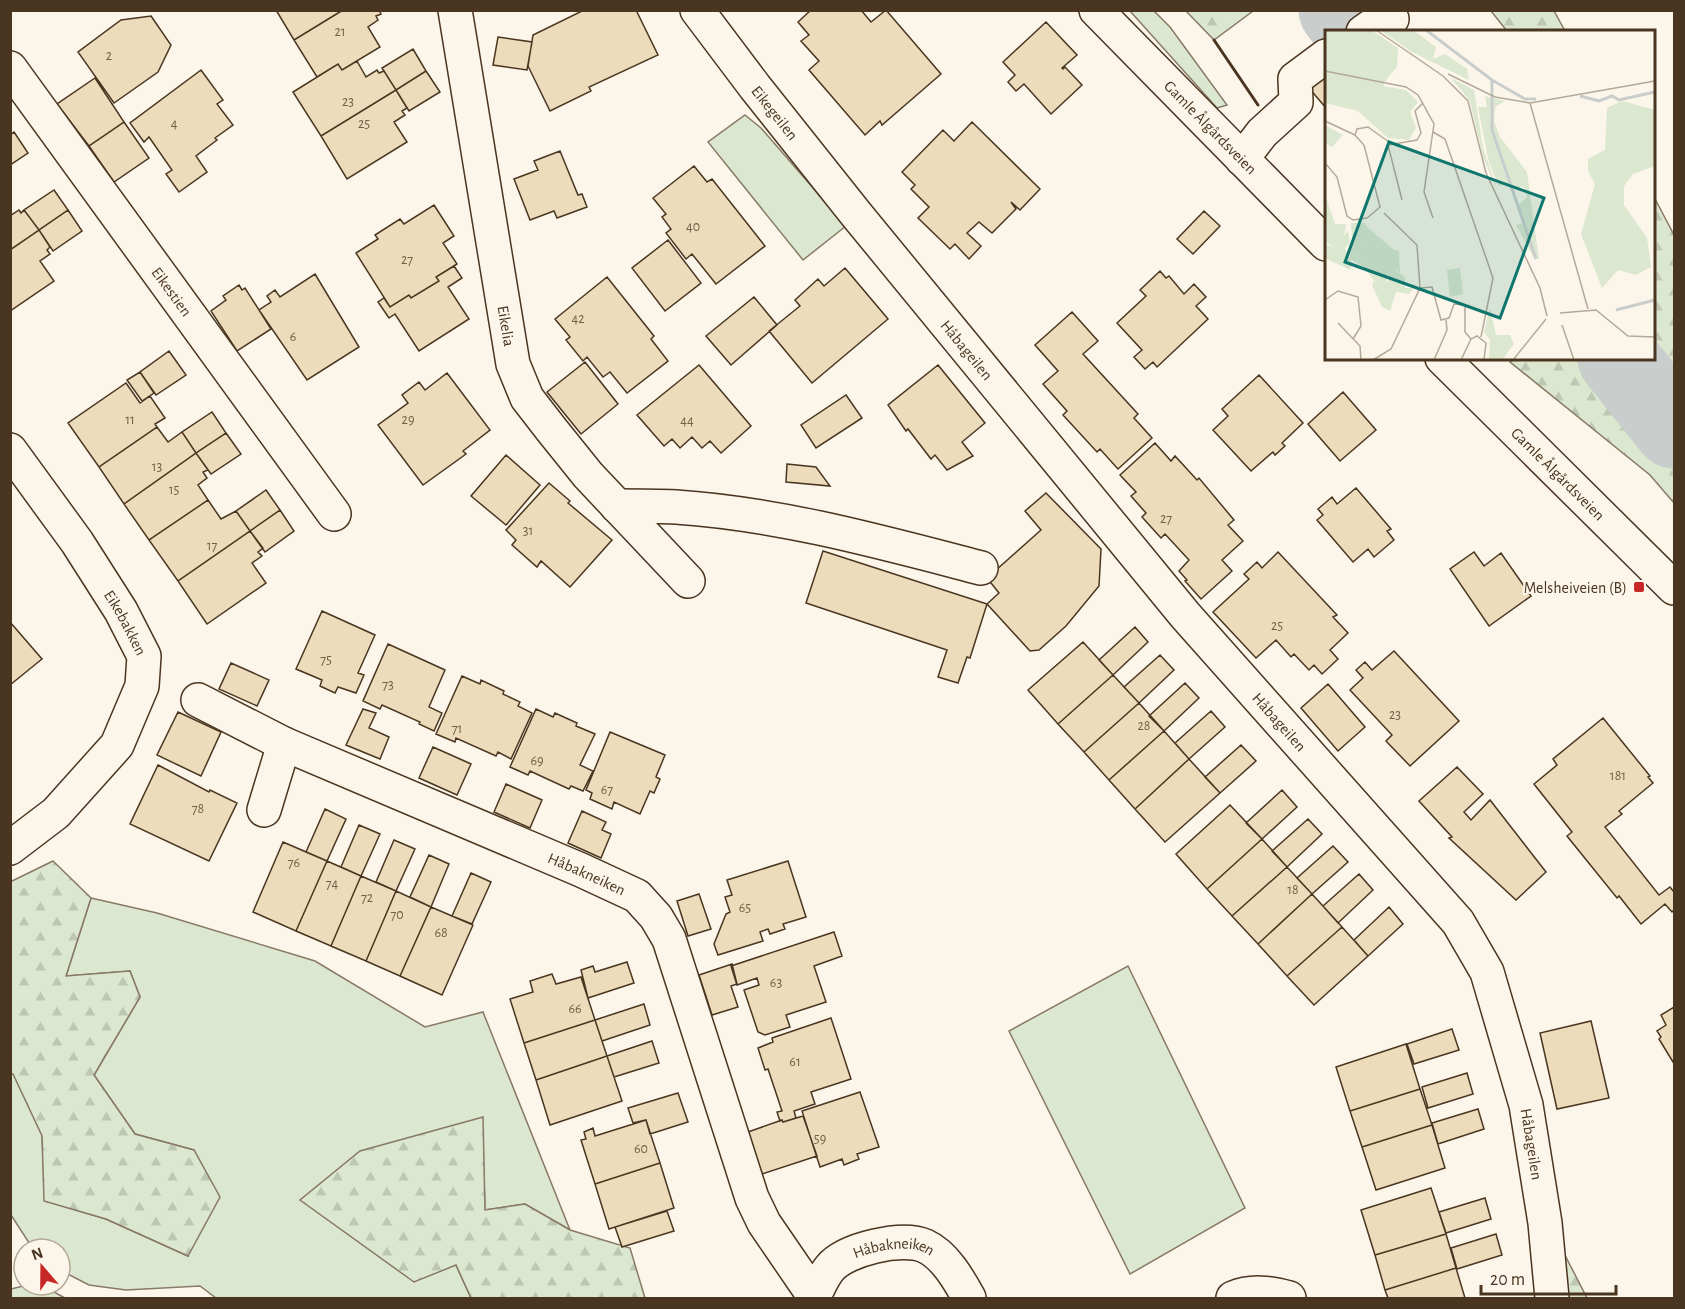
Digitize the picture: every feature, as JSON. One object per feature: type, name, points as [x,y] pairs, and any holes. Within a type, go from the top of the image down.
[{"type":"street","name":"Eikelia","points":[[455,10],[513,364],[527,398],[588,475],[688,581]]},
{"type":"street","name":"Eikegeilen","points":[[697,10],[856,214]]},
{"type":"street","name":"Gamle Ålgårdsveien","points":[[1096,10],[1325,243]]},
{"type":"street","points":[[1242,159],[1262,133],[1296,102],[1295,79],[1325,57]]},
{"type":"street","name":"Eikestien","points":[[10,68],[334,514]]},
{"type":"street","name":"Håbageilen","points":[[856,214],[1185,615],[1450,914],[1474,947],[1495,994],[1526,1106],[1545,1223],[1552,1299]]},
{"type":"street","name":"Gamle Ålgårdsveien","points":[[1444,360],[1674,588]]},
{"type":"street","name":"Eikebakken","points":[[10,450],[77,543],[121,611],[144,656],[142,686],[117,745],[56,813],[10,848]]},
{"type":"street","points":[[617,506],[677,507],[756,517],[855,535],[981,568]]},
{"type":"street","name":"Håbakneiken","points":[[198,700],[284,744],[637,896],[656,917],[669,939],[752,1198],[764,1223],[813,1297],[831,1266],[860,1249],[895,1241],[925,1246],[945,1262],[969,1299]]},
{"type":"street","points":[[264,810],[284,744]]},
{"type":"street","points":[[1233,1299],[1245,1293],[1270,1293],[1290,1299]]},
{"type":"green space","points":[[1130,11],[1154,11],[1170,27],[1227,105],[1217,108]]},
{"type":"green space","points":[[1186,11],[1253,11],[1214,40]]},
{"type":"green space","points":[[1299,11],[1378,11],[1342,30],[1325,30],[1325,37]]},
{"type":"green space","points":[[1491,11],[1554,11],[1564,30],[1506,30]]},
{"type":"green space","points":[[745,115],[761,128],[846,226],[803,260],[708,142]]},
{"type":"green space","points":[[1655,199],[1674,235],[1674,503],[1650,475],[1510,362],[1512,360],[1655,360]]},
{"type":"green space","points":[[53,861],[91,898],[66,976],[130,971],[140,997],[94,1075],[135,1134],[194,1150],[220,1197],[188,1256],[106,1219],[44,1201],[42,1136],[11,1074],[10,882]]},
{"type":"green space","points":[[91,898],[157,913],[315,961],[425,1027],[483,1012],[570,1230],[525,1204],[485,1210],[482,1117],[456,1265],[471,1298],[216,1298],[200,1286],[126,1290],[89,1285],[72,1276],[72,1237],[25,1237],[11,1215],[10,1074],[13,1073],[42,1134],[45,1201],[106,1219],[188,1256],[194,1150],[135,1134],[94,1075],[140,997],[130,971],[66,976]]},
{"type":"green space","points":[[1128,966],[1245,1208],[1130,1274],[1009,1031]]},
{"type":"green space","points":[[483,1117],[485,1210],[525,1204],[570,1230],[630,1248],[645,1298],[471,1298],[456,1265],[414,1282],[300,1200],[360,1151]]},
{"type":"green space","points":[[1553,1232],[1587,1298],[1560,1298]]},
{"type":"green space","points":[[11,1289],[12,1297],[65,1298],[11,1298]]},
{"type":"building","points":[[276,10],[343,10],[294,40]]},
{"type":"building","points":[[343,10],[379,10],[381,14],[376,16],[378,20],[368,27],[380,47],[342,70],[338,64],[317,77],[294,40]]},
{"type":"building","points":[[584,10],[636,10],[658,55],[589,87],[591,91],[550,111],[528,66],[533,35]]},
{"type":"building","points":[[811,10],[861,10],[871,22],[886,10],[941,74],[882,125],[880,121],[865,135],[809,70],[819,61],[801,41],[809,35],[798,22]]},
{"type":"building","points":[[151,16],[171,45],[158,72],[114,103],[78,52],[121,20]]},
{"type":"building","points":[[1046,22],[1077,55],[1062,68],[1065,67],[1082,85],[1051,114],[1024,84],[1016,91],[1008,82],[1015,75],[1003,62]]},
{"type":"building","points":[[498,37],[532,42],[527,70],[493,65]]},
{"type":"building","points":[[413,49],[426,71],[396,90],[382,68]]},
{"type":"building","points":[[357,61],[366,77],[377,70],[379,73],[384,71],[396,90],[321,136],[293,92],[338,64],[342,70]]},
{"type":"building","points":[[201,70],[223,100],[217,104],[233,125],[196,156],[207,172],[179,192],[166,174],[172,170],[149,137],[144,142],[130,123]]},
{"type":"building","points":[[426,71],[440,92],[409,111],[396,90]]},
{"type":"building","points":[[1325,74],[1325,107],[1309,88]]},
{"type":"building","points":[[95,78],[124,122],[89,146],[57,104]]},
{"type":"building","points":[[396,90],[407,108],[402,111],[405,115],[394,122],[407,142],[347,179],[321,136]]},
{"type":"building","points":[[124,122],[149,158],[114,182],[89,146]]},
{"type":"building","points":[[972,122],[1040,189],[1020,210],[1011,202],[1016,209],[992,233],[979,222],[967,233],[981,246],[969,259],[955,244],[950,249],[918,218],[929,207],[911,189],[915,185],[902,172],[943,130],[954,141]]},
{"type":"building","points":[[14,132],[28,153],[10,165],[10,135]]},
{"type":"building","points":[[560,151],[578,195],[582,194],[587,207],[557,218],[554,211],[530,220],[514,179],[538,170],[534,161]]},
{"type":"building","points":[[694,166],[707,182],[712,179],[765,246],[716,284],[692,254],[686,259],[666,233],[671,229],[662,217],[666,214],[653,198]]},
{"type":"building","points":[[54,190],[68,210],[39,230],[24,210]]},
{"type":"building","points":[[434,205],[454,236],[443,243],[457,264],[436,277],[439,281],[411,298],[409,295],[390,307],[356,253],[378,239],[375,235],[400,219],[404,224]]},
{"type":"building","points":[[19,210],[21,213],[24,210],[39,230],[10,250],[10,216]]},
{"type":"building","points":[[68,210],[82,231],[53,251],[39,230]]},
{"type":"building","points":[[1204,211],[1220,226],[1193,254],[1177,239]]},
{"type":"building","points":[[39,230],[50,247],[47,250],[50,254],[40,261],[54,281],[10,311],[10,250]]},
{"type":"building","points":[[668,240],[701,283],[665,311],[632,268]]},
{"type":"building","points":[[454,266],[462,278],[448,287],[469,319],[419,351],[395,314],[389,318],[378,302],[384,298],[390,307],[409,295],[411,298],[439,281],[436,277]]},
{"type":"building","points":[[845,268],[888,319],[812,383],[769,331],[800,306],[795,300],[818,279],[824,286]]},
{"type":"building","points":[[1160,271],[1166,278],[1169,276],[1184,294],[1194,284],[1206,297],[1196,306],[1208,319],[1157,367],[1153,362],[1145,369],[1134,357],[1142,350],[1117,323],[1146,296],[1140,290]]},
{"type":"building","points":[[315,274],[359,347],[307,380],[259,310],[271,302],[267,296],[275,290],[280,297]]},
{"type":"building","points":[[607,277],[654,336],[651,339],[668,361],[627,393],[610,372],[603,377],[587,357],[583,361],[566,340],[570,337],[555,319]]},
{"type":"building","points":[[239,285],[242,290],[245,288],[271,329],[237,351],[211,311],[226,300],[223,296]]},
{"type":"building","points":[[754,297],[777,325],[731,365],[706,336]]},
{"type":"building","points":[[1072,312],[1098,341],[1083,354],[1138,414],[1134,418],[1152,438],[1118,469],[1100,449],[1097,452],[1063,415],[1067,411],[1043,384],[1058,371],[1035,345]]},
{"type":"building","points":[[169,351],[186,375],[156,395],[140,372]]},
{"type":"building","points":[[585,362],[618,404],[581,434],[547,392]]},
{"type":"building","points":[[699,365],[751,426],[721,453],[710,441],[702,448],[692,437],[680,448],[672,439],[664,446],[637,415]]},
{"type":"building","points":[[938,365],[985,423],[962,442],[973,456],[947,470],[935,455],[931,459],[908,429],[906,431],[888,405]]},
{"type":"building","points":[[140,372],[154,393],[142,401],[127,380]]},
{"type":"building","points":[[447,373],[490,430],[463,451],[466,454],[423,485],[378,425],[408,403],[402,395],[419,382],[425,390]]},
{"type":"building","points":[[1259,375],[1303,423],[1282,443],[1285,446],[1275,455],[1273,452],[1251,471],[1213,430],[1228,416],[1222,409]]},
{"type":"building","points":[[126,383],[140,403],[150,396],[165,418],[155,424],[157,427],[99,467],[68,423]]},
{"type":"building","points":[[1343,392],[1376,430],[1340,461],[1308,424]]},
{"type":"building","points":[[846,395],[862,418],[816,448],[801,425]]},
{"type":"building","points":[[212,412],[226,433],[196,453],[182,432]]},
{"type":"building","points":[[157,427],[168,442],[182,432],[196,453],[124,504],[99,467]]},
{"type":"building","points":[[226,433],[241,454],[211,474],[196,453]]},
{"type":"building","points":[[1155,443],[1171,461],[1175,456],[1197,480],[1199,478],[1234,520],[1228,525],[1243,541],[1222,560],[1232,571],[1201,599],[1179,571],[1189,560],[1165,534],[1161,538],[1142,517],[1146,513],[1131,496],[1136,492],[1120,475]]},
{"type":"building","points":[[196,453],[208,470],[203,472],[207,478],[198,485],[208,500],[149,540],[124,504]]},
{"type":"building","points":[[506,455],[540,485],[506,525],[471,496]]},
{"type":"building","points":[[787,464],[816,467],[830,486],[786,482]]},
{"type":"building","points":[[549,483],[570,501],[568,503],[612,540],[570,587],[541,561],[537,567],[512,545],[516,540],[506,530]]},
{"type":"building","points":[[1356,488],[1391,529],[1387,531],[1394,540],[1374,557],[1368,549],[1353,562],[1317,520],[1323,515],[1318,509],[1332,497],[1337,504]]},
{"type":"building","points":[[266,490],[280,510],[250,531],[236,511]]},
{"type":"building","points":[[1046,493],[1101,549],[1099,586],[1066,626],[1039,650],[1030,651],[987,604],[999,593],[987,578],[1041,530],[1025,511]]},
{"type":"building","points":[[208,500],[221,519],[236,511],[250,531],[178,581],[149,540]]},
{"type":"building","points":[[280,510],[294,531],[265,552],[250,531]]},
{"type":"building","points":[[250,531],[263,548],[258,552],[262,556],[252,563],[266,583],[207,624],[178,581]]},
{"type":"building","points":[[823,551],[987,604],[970,658],[967,657],[958,683],[938,677],[947,650],[806,603]]},
{"type":"building","points":[[1278,552],[1337,615],[1333,617],[1348,633],[1330,650],[1338,659],[1322,674],[1314,665],[1309,670],[1294,654],[1291,657],[1276,640],[1256,658],[1213,612],[1249,579],[1244,574],[1257,562],[1262,568]]},
{"type":"building","points":[[1474,552],[1484,566],[1501,553],[1531,596],[1489,626],[1450,569]]},
{"type":"building","points":[[322,611],[375,635],[358,673],[364,675],[356,693],[338,687],[335,693],[320,686],[322,680],[296,669]]},
{"type":"building","points":[[10,622],[42,659],[10,685]]},
{"type":"building","points":[[1135,627],[1148,642],[1113,675],[1099,660]]},
{"type":"building","points":[[1083,642],[1113,675],[1058,724],[1028,690]]},
{"type":"building","points":[[388,644],[445,670],[429,707],[442,713],[434,731],[382,705],[380,709],[363,701]]},
{"type":"building","points":[[1394,651],[1459,721],[1410,766],[1386,741],[1392,735],[1350,690],[1363,678],[1356,670],[1365,662],[1372,670]]},
{"type":"building","points":[[1160,655],[1174,670],[1139,703],[1124,687]]},
{"type":"building","points":[[231,663],[269,680],[257,706],[219,689]]},
{"type":"building","points":[[1113,675],[1139,703],[1084,752],[1058,724]]},
{"type":"building","points":[[462,676],[480,684],[481,680],[504,691],[503,694],[520,702],[518,706],[532,713],[511,759],[498,752],[496,756],[456,738],[455,742],[436,734]]},
{"type":"building","points":[[1185,683],[1199,698],[1164,731],[1149,716]]},
{"type":"building","points":[[1328,684],[1365,727],[1338,751],[1301,708]]},
{"type":"building","points":[[1139,703],[1164,731],[1109,780],[1084,752]]},
{"type":"building","points":[[363,709],[376,713],[369,728],[389,737],[380,759],[346,745]]},
{"type":"building","points":[[536,709],[553,717],[555,713],[595,734],[580,765],[593,771],[583,791],[571,786],[569,789],[530,771],[528,775],[510,767]]},
{"type":"building","points":[[1211,711],[1225,727],[1189,759],[1175,743]]},
{"type":"building","points":[[178,712],[221,732],[201,776],[157,755]]},
{"type":"building","points":[[1603,718],[1650,776],[1648,777],[1653,783],[1619,811],[1622,814],[1605,827],[1659,895],[1670,887],[1674,892],[1672,912],[1665,904],[1641,924],[1567,836],[1572,832],[1534,784],[1557,765],[1553,759]]},
{"type":"building","points":[[1164,731],[1189,759],[1135,809],[1109,780]]},
{"type":"building","points":[[610,732],[665,755],[656,777],[660,779],[654,793],[650,791],[640,814],[614,802],[612,809],[590,799],[592,793],[586,790]]},
{"type":"building","points":[[1241,745],[1256,761],[1220,793],[1205,777]]},
{"type":"building","points":[[433,747],[471,764],[457,795],[419,778]]},
{"type":"building","points":[[1189,759],[1220,793],[1165,842],[1135,809]]},
{"type":"building","points":[[158,765],[209,792],[210,790],[237,803],[209,861],[130,824]]},
{"type":"building","points":[[1457,767],[1483,794],[1464,812],[1471,820],[1490,800],[1546,872],[1516,900],[1449,838],[1452,837],[1419,801]]},
{"type":"building","points":[[506,784],[542,800],[530,828],[494,812]]},
{"type":"building","points":[[1282,790],[1297,807],[1262,839],[1246,823]]},
{"type":"building","points":[[1230,805],[1262,839],[1207,889],[1176,854]]},
{"type":"building","points":[[325,809],[346,819],[327,861],[306,852]]},
{"type":"building","points":[[582,811],[606,822],[602,830],[611,834],[601,858],[568,843]]},
{"type":"building","points":[[1308,819],[1322,834],[1287,867],[1272,851]]},
{"type":"building","points":[[359,825],[380,834],[361,876],[341,867]]},
{"type":"building","points":[[1262,839],[1287,867],[1232,916],[1207,889]]},
{"type":"building","points":[[394,840],[415,849],[396,891],[376,882]]},
{"type":"building","points":[[283,842],[327,861],[296,931],[253,912]]},
{"type":"building","points":[[1333,846],[1348,862],[1312,894],[1297,878]]},
{"type":"building","points":[[429,855],[449,864],[431,907],[410,897]]},
{"type":"building","points":[[327,861],[361,876],[331,946],[296,931]]},
{"type":"building","points":[[788,861],[806,917],[783,924],[785,929],[770,934],[768,929],[760,932],[763,941],[718,955],[714,944],[726,914],[730,912],[725,897],[732,895],[727,880]]},
{"type":"building","points":[[1287,867],[1312,894],[1258,944],[1232,916]]},
{"type":"building","points":[[471,873],[491,882],[472,924],[452,916]]},
{"type":"building","points":[[1359,874],[1373,890],[1338,923],[1323,906]]},
{"type":"building","points":[[361,876],[396,891],[366,961],[331,946]]},
{"type":"building","points":[[396,891],[431,907],[400,976],[366,961]]},
{"type":"building","points":[[699,894],[711,929],[688,936],[677,901]]},
{"type":"building","points":[[1312,894],[1342,927],[1287,976],[1258,944]]},
{"type":"building","points":[[431,907],[473,925],[442,995],[400,976]]},
{"type":"building","points":[[1389,907],[1403,924],[1368,956],[1354,940]]},
{"type":"building","points":[[1342,927],[1368,956],[1314,1005],[1287,976]]},
{"type":"building","points":[[834,932],[842,956],[814,966],[826,1002],[786,1015],[790,1027],[765,1035],[758,1032],[744,990],[759,985],[757,978],[737,985],[731,966]]},
{"type":"building","points":[[627,962],[634,983],[588,998],[581,970],[593,966],[595,972]]},
{"type":"building","points":[[732,964],[737,984],[731,986],[738,1007],[712,1015],[699,975]]},
{"type":"building","points":[[552,974],[556,984],[581,977],[595,1020],[524,1043],[510,999],[533,992],[530,981]]},
{"type":"building","points":[[644,1004],[650,1025],[602,1041],[595,1020]]},
{"type":"building","points":[[1674,1007],[1673,1062],[1659,1039],[1661,1037],[1657,1031],[1666,1025],[1661,1015]]},
{"type":"building","points":[[831,1018],[851,1079],[811,1092],[815,1104],[794,1111],[796,1118],[780,1121],[777,1112],[782,1111],[768,1069],[765,1070],[758,1048],[773,1042],[772,1038]]},
{"type":"building","points":[[595,1020],[607,1056],[536,1080],[524,1043]]},
{"type":"building","points":[[1591,1021],[1609,1098],[1557,1109],[1540,1033]]},
{"type":"building","points":[[1452,1029],[1459,1050],[1414,1064],[1407,1044]]},
{"type":"building","points":[[652,1041],[659,1063],[614,1077],[607,1056]]},
{"type":"building","points":[[1406,1044],[1420,1089],[1350,1111],[1336,1067]]},
{"type":"building","points":[[607,1056],[622,1101],[550,1125],[536,1080]]},
{"type":"building","points":[[1467,1073],[1473,1094],[1428,1108],[1422,1087]]},
{"type":"building","points":[[1420,1089],[1432,1125],[1362,1147],[1350,1111]]},
{"type":"building","points":[[860,1092],[879,1147],[857,1154],[859,1159],[844,1165],[842,1159],[820,1167],[802,1111]]},
{"type":"building","points":[[678,1093],[688,1122],[650,1134],[646,1120],[633,1123],[628,1108]]},
{"type":"building","points":[[1478,1109],[1484,1129],[1438,1144],[1432,1123]]},
{"type":"building","points":[[803,1116],[817,1156],[762,1174],[748,1132],[782,1120],[783,1122]]},
{"type":"building","points":[[646,1120],[660,1163],[595,1184],[581,1140],[586,1139],[584,1132],[593,1128],[595,1136]]},
{"type":"building","points":[[1432,1125],[1445,1168],[1376,1190],[1362,1147]]},
{"type":"building","points":[[660,1163],[674,1208],[609,1229],[595,1184]]},
{"type":"building","points":[[1431,1188],[1446,1234],[1375,1255],[1361,1210]]},
{"type":"building","points":[[1485,1198],[1491,1219],[1446,1233],[1439,1212]]},
{"type":"building","points":[[667,1211],[674,1231],[622,1247],[615,1227]]},
{"type":"building","points":[[1446,1234],[1456,1268],[1385,1290],[1375,1255]]},
{"type":"building","points":[[1496,1234],[1502,1255],[1457,1269],[1451,1248]]},
{"type":"building","points":[[1456,1268],[1465,1298],[1388,1298],[1385,1290]]},
{"type":"waterway","points":[[1339,10],[1354,30]]},
{"type":"waterway","points":[[1620,360],[1674,428]]},
{"type":"wall","points":[[1214,40],[1258,105]]},
{"type":"place","name":"Melsheiveien (B)","points":[[1639,587]]}]
